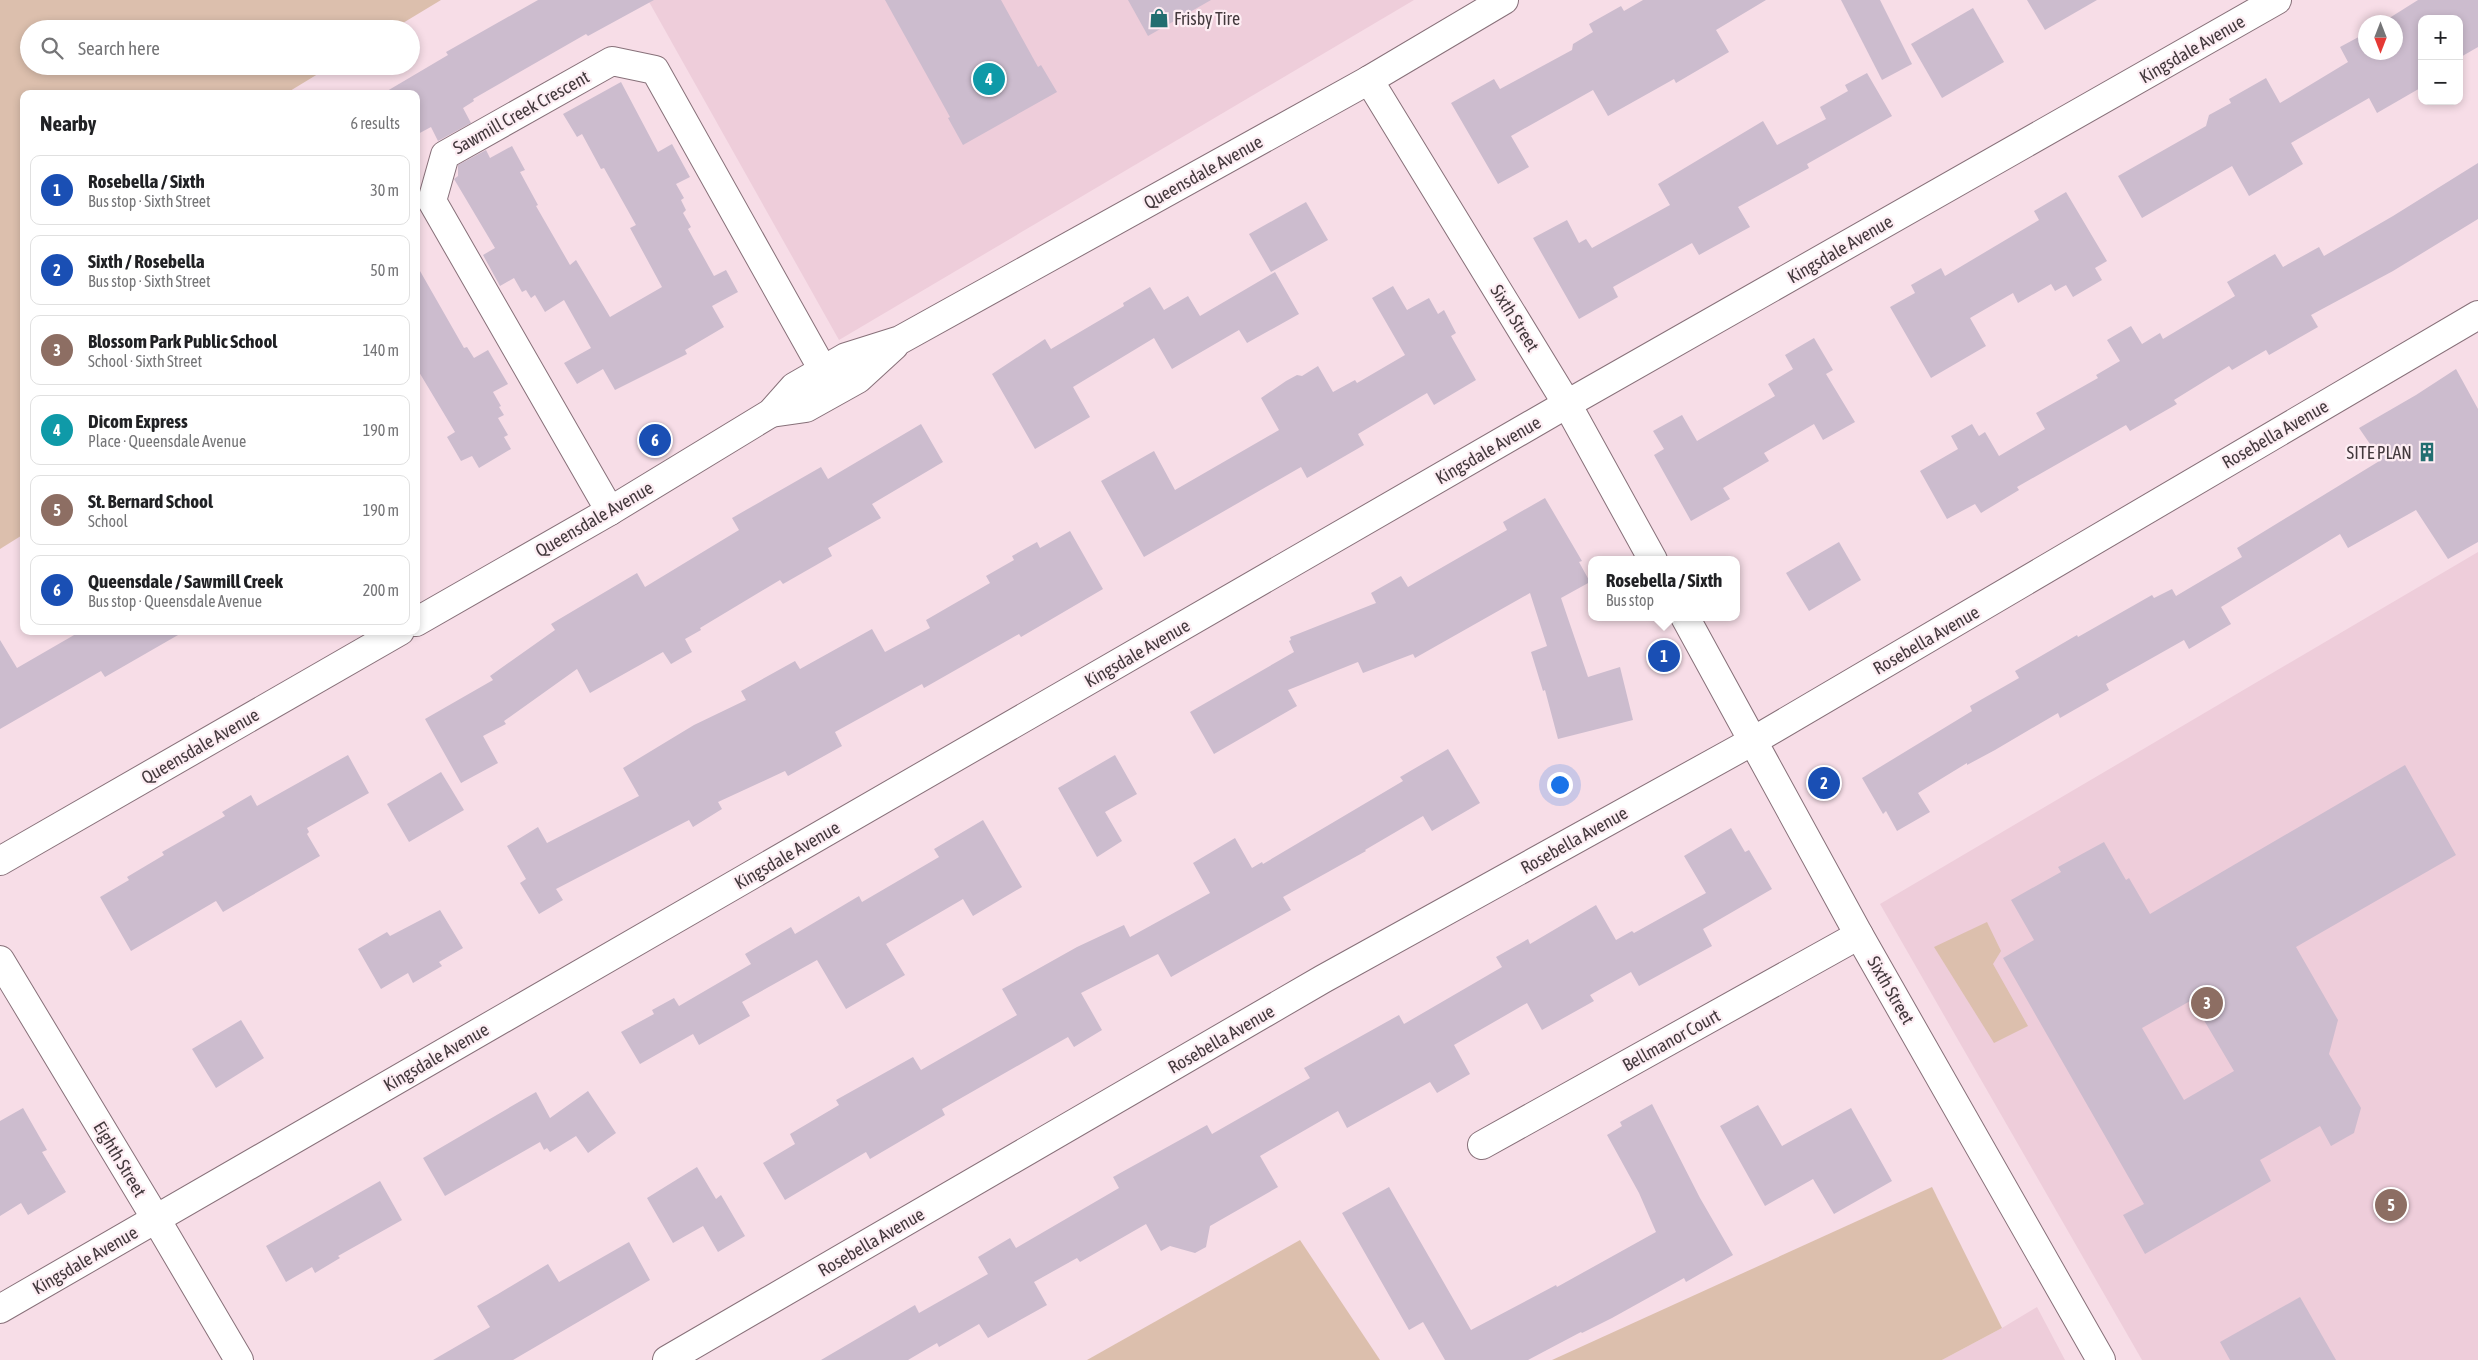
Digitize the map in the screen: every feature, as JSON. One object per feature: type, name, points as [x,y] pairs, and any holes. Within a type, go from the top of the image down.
[{"type":"street","name":"Queensdale Avenue","points":[[420,620],[771,414],[794,387],[823,370],[846,357],[900,340],[1369,80],[1504,0]]},
{"type":"street","name":"Kingsdale Avenue","points":[[0,1308],[1568,404],[2277,0]]},
{"type":"street","name":"Sawmill Creek Crescent","points":[[610,510],[432,201],[445,155],[612,61],[654,70],[823,370]]},
{"type":"street","name":"Sixth Street","points":[[1369,80],[1568,404],[1651,556]]},
{"type":"street","name":"Rosebella Avenue","points":[[668,1360],[1323,979],[1753,741],[2478,315]]},
{"type":"street","name":"Queensdale Avenue","points":[[771,414],[806,408],[858,379],[900,340]]},
{"type":"street","name":"Sixth Street","points":[[1687,621],[1860,935],[2101,1360]]},
{"type":"street","name":"Queensdale Avenue","points":[[0,861],[393,635]]},
{"type":"street","name":"Bellmanor Court","points":[[1482,1145],[1860,935]]},
{"type":"street","name":"Eighth Street","points":[[0,960],[156,1219],[238,1360]]},
{"type":"shaded area","points":[[0,0],[441,0],[408,20],[20,20],[20,75],[316,75],[292,90],[20,90],[20,536],[0,549]]},
{"type":"shaded area","points":[[648,0],[1414,0],[839,340]]},
{"type":"shaded area","points":[[2478,552],[2478,1360],[2142,1360],[1880,904]]},
{"type":"shaded area","points":[[1987,922],[2001,951],[1993,964],[2028,1026],[1994,1043],[1934,947]]},
{"type":"shaded area","points":[[1932,1187],[2002,1328],[1942,1360],[1552,1360]]},
{"type":"shaded area","points":[[1300,1240],[1380,1360],[1087,1360]]},
{"type":"shaded area","points":[[2037,1307],[2065,1360],[1942,1360],[2002,1328]]},
{"type":"building","points":[[538,0],[654,0],[588,36],[586,34],[473,99],[474,101],[463,108],[471,123],[438,141],[431,127],[420,133],[420,90],[389,90],[414,75],[420,75],[420,72],[448,55],[446,52]]},
{"type":"building","points":[[885,0],[1001,0],[1038,67],[1041,65],[1057,92],[963,145],[948,118],[950,117]]},
{"type":"building","name":"Frisby Tire","points":[[1128,0],[1211,0],[1148,36]]},
{"type":"building","points":[[1643,0],[1766,0],[1716,30],[1729,52],[1676,83],[1674,79],[1608,116],[1593,90],[1511,136],[1529,167],[1498,184],[1451,103],[1494,79],[1500,89],[1572,50],[1573,44],[1593,32],[1589,24],[1621,6],[1624,11]]},
{"type":"building","points":[[1841,0],[1880,0],[1912,64],[1882,80]]},
{"type":"building","points":[[2027,0],[2097,0],[2045,30]]},
{"type":"building","points":[[2418,0],[2478,0],[2478,47],[2463,56],[2463,15],[2418,15],[2418,89],[2377,113],[2369,98],[2291,143],[2303,164],[2249,196],[2232,166],[2142,218],[2118,176],[2206,126],[2209,115],[2231,103],[2229,99],[2266,78],[2280,103],[2348,62],[2340,47],[2358,37],[2358,60],[2403,60],[2403,15],[2394,15]]},
{"type":"building","points":[[1973,8],[2004,62],[1942,98],[1911,44]]},
{"type":"building","points":[[1867,73],[1892,116],[1807,164],[1809,168],[1738,207],[1750,227],[1699,255],[1692,243],[1613,287],[1618,297],[1579,319],[1533,238],[1567,220],[1579,243],[1586,239],[1592,248],[1670,205],[1658,184],[1763,121],[1777,145],[1826,119],[1820,107],[1848,91],[1845,85]]},
{"type":"building","points":[[621,82],[658,152],[672,144],[690,177],[676,184],[684,198],[681,200],[686,210],[683,213],[691,227],[688,229],[714,276],[726,270],[738,292],[712,306],[724,327],[685,350],[687,354],[615,390],[603,369],[577,384],[564,363],[591,348],[564,300],[545,312],[535,295],[531,298],[526,290],[522,292],[514,278],[500,286],[483,255],[495,248],[454,179],[458,176],[458,165],[486,150],[490,158],[512,146],[525,170],[520,172],[538,205],[536,206],[570,265],[576,260],[610,317],[662,287],[630,228],[636,225],[604,168],[601,169],[582,134],[577,137],[563,114]]},
{"type":"building","points":[[2478,163],[2478,219],[2393,271],[2311,315],[2318,327],[2269,355],[2266,350],[2232,370],[2229,366],[2174,400],[2177,404],[2130,431],[2126,425],[2017,487],[2019,490],[1981,513],[1975,504],[1947,519],[1920,471],[1958,449],[1951,436],[1972,424],[1979,436],[1985,432],[1999,456],[2045,429],[2036,413],[2098,378],[2096,375],[2120,361],[2107,340],[2131,326],[2142,344],[2160,333],[2163,339],[2235,296],[2227,282],[2275,254],[2283,267],[2319,247],[2324,256]]},
{"type":"building","points":[[2066,192],[2107,261],[2095,268],[2102,280],[2073,297],[2066,285],[2055,291],[2051,284],[2018,303],[2013,293],[1970,318],[1986,346],[1931,378],[1890,307],[1915,293],[1911,285],[1941,268],[1945,276],[2039,220],[2034,211]]},
{"type":"building","points":[[1306,202],[1328,240],[1271,272],[1249,234]]},
{"type":"building","points":[[420,271],[464,348],[467,347],[474,358],[488,350],[508,384],[493,392],[504,415],[498,418],[508,435],[504,437],[511,449],[479,468],[472,456],[461,461],[447,437],[455,432],[420,374]]},
{"type":"building","points":[[1275,272],[1299,314],[1247,343],[1239,330],[1172,369],[1154,338],[1073,387],[1090,417],[1035,449],[992,374],[1045,339],[1051,349],[1124,306],[1123,303],[1150,287],[1164,310],[1188,296],[1200,316]]},
{"type":"building","points":[[1393,286],[1407,310],[1429,298],[1438,314],[1444,310],[1456,333],[1451,336],[1476,380],[1434,405],[1427,393],[1358,434],[1364,445],[1307,478],[1301,467],[1144,557],[1101,481],[1154,451],[1175,490],[1279,430],[1261,398],[1286,381],[1297,375],[1302,376],[1318,366],[1333,392],[1355,380],[1357,383],[1405,355],[1372,298]]},
{"type":"building","points":[[1814,338],[1833,370],[1826,374],[1855,422],[1823,440],[1814,424],[1764,453],[1769,461],[1723,488],[1730,499],[1691,521],[1654,455],[1664,449],[1653,431],[1682,415],[1697,441],[1775,396],[1768,384],[1793,369],[1785,355]]},
{"type":"building","points":[[2456,369],[2478,409],[2478,542],[2448,559],[2416,510],[2348,548],[2340,534],[2221,607],[2231,624],[2189,649],[2184,640],[2106,684],[2109,690],[2060,718],[2058,713],[1995,750],[1967,765],[1967,763],[1918,793],[1930,812],[1897,831],[1886,811],[1883,814],[1862,778],[1972,711],[1970,706],[2019,678],[2015,671],[2152,595],[2154,598],[2172,589],[2176,596],[2242,557],[2237,548],[2381,460],[2359,428]]},
{"type":"building","points":[[921,424],[943,462],[872,504],[881,518],[828,548],[832,556],[783,584],[780,580],[700,628],[701,630],[685,639],[692,652],[671,664],[663,652],[590,693],[577,669],[504,721],[506,724],[483,736],[498,763],[461,783],[425,719],[493,680],[490,676],[555,630],[551,624],[637,573],[645,587],[739,530],[732,518],[821,467],[828,479]]},
{"type":"building","points":[[1545,498],[1582,561],[1579,562],[1588,578],[1588,583],[1561,598],[1588,677],[1620,667],[1633,720],[1558,739],[1545,690],[1543,691],[1531,652],[1547,646],[1530,593],[1415,658],[1413,654],[1363,673],[1358,662],[1288,690],[1297,706],[1214,754],[1190,712],[1294,652],[1289,641],[1291,640],[1290,637],[1376,603],[1371,593],[1401,576],[1408,587],[1507,530],[1503,522]]},
{"type":"building","points":[[1070,531],[1103,589],[1021,637],[1019,634],[924,688],[922,684],[835,732],[842,746],[788,776],[785,771],[718,802],[722,809],[693,827],[689,820],[556,889],[563,900],[539,914],[520,883],[526,879],[507,846],[538,827],[547,843],[639,796],[623,768],[694,725],[746,700],[741,691],[795,661],[800,669],[872,629],[885,652],[930,628],[926,620],[990,583],[986,576],[1014,560],[1012,556],[1037,542],[1040,548]]},
{"type":"building","points":[[1839,542],[1861,580],[1809,611],[1786,573]]},
{"type":"building","points":[[74,635],[178,635],[105,677],[101,671],[0,729],[0,640],[17,668]]},
{"type":"building","points":[[1448,749],[1480,803],[1432,831],[1423,816],[1366,851],[1283,897],[1291,910],[1171,977],[1158,954],[1081,993],[1102,1030],[1074,1047],[1068,1037],[942,1109],[945,1115],[870,1159],[866,1152],[785,1200],[763,1163],[795,1144],[790,1134],[839,1105],[836,1100],[913,1057],[921,1070],[1017,1015],[1002,989],[1077,947],[1124,925],[1130,937],[1210,893],[1193,863],[1235,838],[1252,868],[1262,862],[1263,864],[1403,781],[1400,777]]},
{"type":"building","points":[[348,755],[369,793],[307,828],[309,832],[307,834],[320,856],[223,912],[216,901],[131,951],[100,897],[129,880],[127,877],[164,855],[162,852],[225,816],[222,812],[251,795],[257,806]]},
{"type":"building","points":[[1115,755],[1137,794],[1105,812],[1122,841],[1097,857],[1058,788]]},
{"type":"building","points":[[2405,765],[2456,855],[2296,947],[2338,1020],[2329,1054],[2361,1108],[2354,1133],[2331,1146],[2320,1126],[2260,1160],[2271,1181],[2145,1254],[2123,1215],[2144,1204],[2003,958],[2034,940],[2011,900],[2061,872],[2058,867],[2104,842],[2126,880],[2129,878],[2150,914]],"holes":[[[2192,1000],[2234,1071],[2184,1100],[2142,1028]]]},
{"type":"building","points":[[441,772],[464,810],[409,842],[387,804]]},
{"type":"building","points":[[983,820],[1022,887],[973,916],[963,899],[886,944],[905,975],[846,1009],[817,960],[742,1002],[750,1016],[699,1045],[693,1034],[640,1064],[621,1032],[654,1014],[652,1010],[674,998],[679,1006],[751,964],[745,954],[791,927],[795,934],[859,896],[862,902],[939,857],[934,849]]},
{"type":"building","points":[[1731,828],[1745,852],[1749,850],[1772,889],[1703,929],[1712,946],[1639,986],[1631,972],[1590,995],[1594,1001],[1542,1030],[1527,1003],[1454,1045],[1470,1074],[1437,1093],[1430,1082],[1347,1128],[1338,1111],[1260,1156],[1278,1187],[1210,1226],[1206,1247],[1195,1253],[1170,1246],[1161,1251],[1146,1224],[1080,1262],[1077,1258],[1034,1282],[1047,1305],[988,1338],[979,1324],[939,1347],[937,1343],[908,1360],[821,1360],[915,1305],[919,1313],[988,1274],[978,1257],[1010,1238],[1016,1248],[1119,1188],[1113,1177],[1207,1125],[1212,1134],[1310,1078],[1304,1068],[1399,1015],[1404,1024],[1502,967],[1496,957],[1528,939],[1530,944],[1596,905],[1616,940],[1632,931],[1634,933],[1706,893],[1684,856]]},
{"type":"building","points":[[440,910],[463,948],[439,962],[442,966],[413,983],[408,973],[381,989],[358,949],[387,932],[390,936]]},
{"type":"building","points":[[241,1020],[264,1058],[216,1088],[192,1049]]},
{"type":"building","points":[[588,1091],[616,1133],[588,1153],[576,1136],[550,1152],[547,1148],[544,1150],[540,1142],[445,1196],[423,1158],[536,1092],[550,1118]]},
{"type":"building","points":[[1652,1104],[1700,1198],[1733,1255],[1686,1282],[1684,1278],[1612,1318],[1528,1360],[1445,1360],[1423,1322],[1409,1330],[1342,1213],[1389,1187],[1471,1330],[1556,1285],[1557,1287],[1656,1232],[1639,1193],[1607,1135],[1622,1126],[1620,1122]]},
{"type":"building","points":[[1758,1105],[1782,1146],[1851,1108],[1892,1181],[1834,1214],[1813,1179],[1765,1206],[1720,1126]]},
{"type":"building","points":[[23,1108],[47,1150],[42,1152],[66,1192],[28,1215],[21,1203],[0,1216],[0,1121]]},
{"type":"building","points":[[697,1167],[716,1199],[721,1195],[745,1236],[718,1252],[703,1226],[673,1243],[647,1198]]},
{"type":"building","points":[[380,1181],[402,1220],[338,1256],[340,1258],[315,1273],[312,1267],[286,1282],[266,1246]]},
{"type":"building","points":[[629,1242],[650,1280],[513,1360],[433,1360],[490,1327],[477,1306],[548,1264],[559,1282]]},
{"type":"building","points":[[2300,1297],[2336,1360],[2230,1360],[2220,1342]]},
{"type":"place","name":"Frisby Tire","points":[[1159,18]]},
{"type":"place","name":"Dicom Express","points":[[989,79]]},
{"type":"place","name":"Queensdale / Sawmill Creek","points":[[655,440]]},
{"type":"place","name":"SITE PLAN","points":[[2427,452]]},
{"type":"place","name":"Rosebella / Sixth","points":[[1664,656]]},
{"type":"place","name":"Sixth / Rosebella","points":[[1824,783]]},
{"type":"place","name":"Blossom Park Public School","points":[[2207,1003]]},
{"type":"place","name":"St. Bernard School","points":[[2391,1205]]}]
